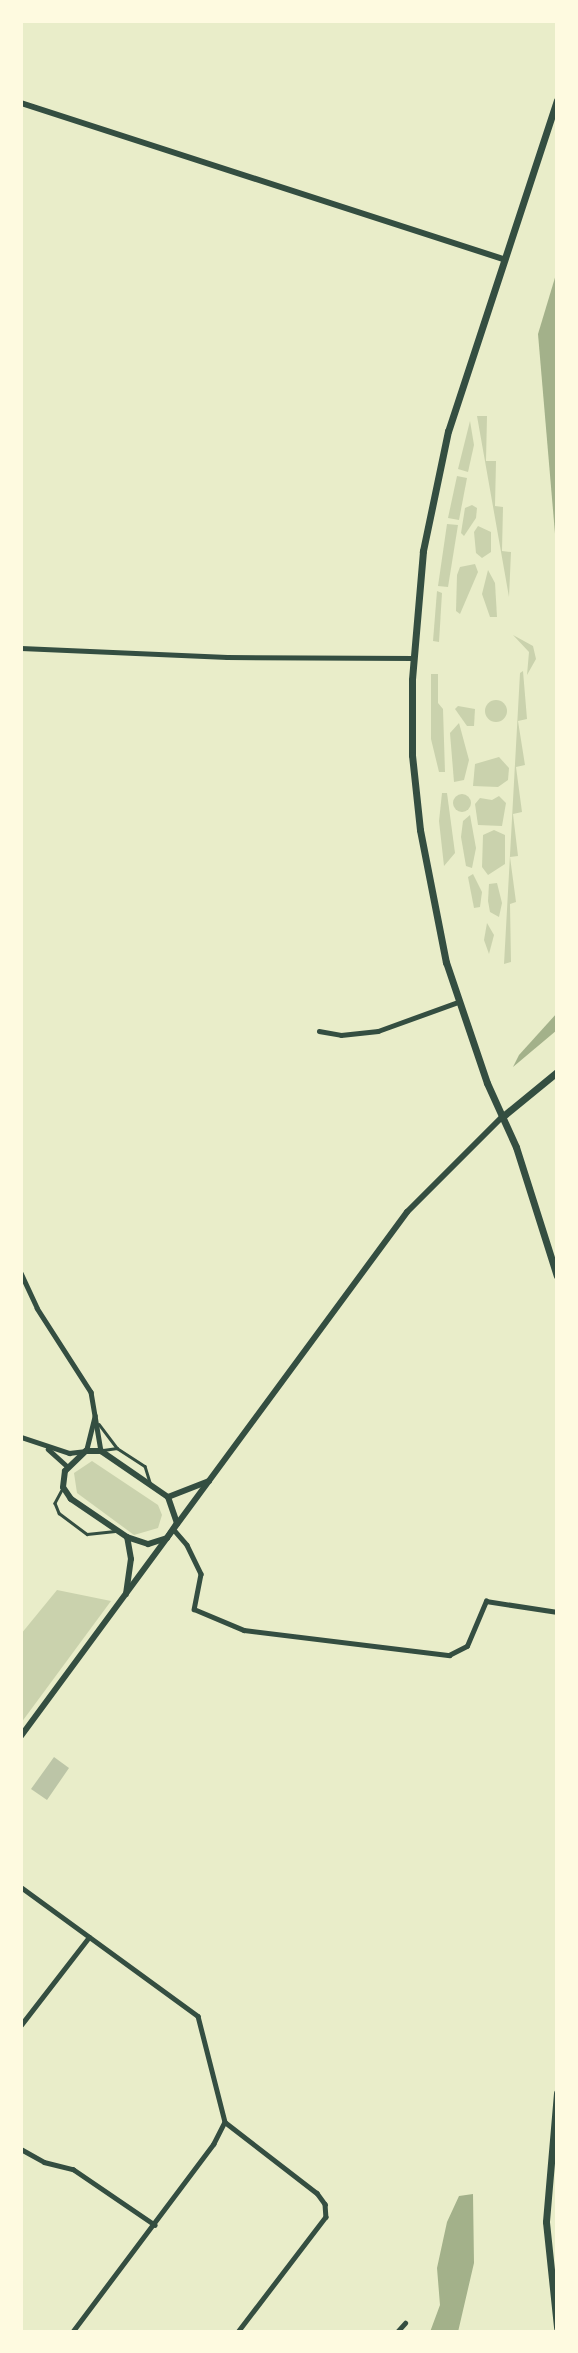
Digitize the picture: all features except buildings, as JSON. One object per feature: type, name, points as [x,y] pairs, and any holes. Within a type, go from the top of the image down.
[{"type":"main road","points":[[557,100],[448,431],[423,551],[412,658],[412,755],[429,887],[458,1002],[516,1147],[557,1276]]},
{"type":"main road","points":[[21,103],[503,259]]},
{"type":"main road","points":[[21,1737],[407,1212],[502,1117],[557,1072]]},
{"type":"main road","points":[[86,1451],[101,1451],[168,1497],[175,1514],[174,1531],[155,1544],[127,1538],[71,1499],[63,1487],[67,1466],[86,1451]]},
{"type":"main road","points":[[168,1497],[210,1480]]},
{"type":"main road","points":[[126,1596],[131,1559],[127,1538]]},
{"type":"main road","points":[[557,2092],[546,2235],[557,2327]]},
{"type":"street","points":[[21,648],[227,657],[412,658]]},
{"type":"street","points":[[319,1031],[341,1035],[378,1031],[458,1002]]},
{"type":"street","points":[[21,1273],[37,1308],[91,1392],[99,1424],[101,1451]]},
{"type":"street","points":[[21,1437],[69,1453],[86,1451],[96,1413]]},
{"type":"street","points":[[45,1447],[67,1466]]},
{"type":"street","points":[[174,1531],[187,1545],[201,1574],[194,1609],[243,1630],[449,1655],[467,1646],[478,1610],[486,1601],[557,1612]]},
{"type":"street","points":[[21,1887],[198,2016],[225,2122],[317,2193],[325,2204],[326,2217],[238,2332]]},
{"type":"street","points":[[21,2025],[89,1937]]},
{"type":"street","points":[[73,2332],[215,2144],[225,2122]]},
{"type":"street","points":[[21,2149],[44,2162],[73,2169],[155,2225]]},
{"type":"street","points":[[397,2332],[405,2323]]},
{"type":"lane","points":[[99,1424],[117,1448],[145,1466],[150,1485]]},
{"type":"lane","points":[[101,1451],[117,1448]]},
{"type":"lane","points":[[63,1487],[55,1503],[59,1513],[87,1534],[116,1530]]},
{"type":"shaded area","points":[[557,271],[557,557],[538,334]]},
{"type":"shaded area","points":[[477,416],[487,416],[486,461],[496,461],[495,506],[503,507],[502,551],[511,552],[509,597]]},
{"type":"shaded area","points":[[470,421],[474,445],[468,472],[458,469]]},
{"type":"shaded area","points":[[457,476],[467,478],[459,520],[448,518]]},
{"type":"shaded area","points":[[472,505],[477,508],[476,518],[464,536],[461,533],[465,508]]},
{"type":"shaded area","points":[[447,524],[458,525],[448,587],[438,586]]},
{"type":"shaded area","points":[[478,526],[491,532],[491,552],[482,558],[476,553],[474,532]]},
{"type":"shaded area","points":[[475,564],[478,572],[460,614],[456,611],[457,575],[460,567]]},
{"type":"shaded area","points":[[488,570],[495,583],[497,617],[490,617],[482,594]]},
{"type":"shaded area","points":[[437,591],[442,593],[439,642],[433,641]]},
{"type":"shaded area","points":[[513,635],[533,646],[536,659],[527,675],[529,652]]},
{"type":"shaded area","points":[[523,671],[527,719],[518,721],[525,765],[516,767],[522,812],[513,814],[518,856],[510,857],[516,902],[510,904],[511,962],[504,964],[520,673]]},
{"type":"shaded area","points":[[431,674],[438,674],[438,703],[443,709],[445,772],[439,772],[431,739]]},
{"type":"shaded area","points":[[496,700],[504,703],[507,711],[504,719],[496,722],[488,719],[485,711],[488,703]]},
{"type":"shaded area","points":[[458,706],[475,709],[474,726],[467,726],[455,709]]},
{"type":"shaded area","points":[[459,723],[469,760],[464,780],[454,782],[450,733]]},
{"type":"shaded area","points":[[499,757],[509,768],[508,780],[498,787],[473,786],[475,764]]},
{"type":"shaded area","points":[[442,793],[447,793],[455,853],[444,866],[439,821]]},
{"type":"shaded area","points":[[462,794],[468,797],[471,803],[468,809],[462,812],[456,809],[453,803],[456,797]]},
{"type":"shaded area","points":[[499,796],[506,803],[502,826],[478,825],[475,804],[480,798],[492,800]]},
{"type":"shaded area","points":[[470,815],[476,848],[472,868],[466,866],[461,837],[463,821]]},
{"type":"shaded area","points":[[494,830],[505,835],[505,864],[488,875],[482,867],[483,835]]},
{"type":"shaded area","points":[[473,874],[482,892],[480,907],[474,908],[468,877]]},
{"type":"shaded area","points":[[497,883],[502,903],[499,917],[490,912],[488,901],[489,884]]},
{"type":"shaded area","points":[[487,923],[494,935],[489,954],[484,940]]},
{"type":"shaded area","points":[[557,1013],[557,1030],[513,1067],[519,1055]]},
{"type":"shaded area","points":[[92,1461],[158,1505],[162,1515],[158,1528],[134,1535],[77,1493],[74,1473]]},
{"type":"shaded area","points":[[57,1590],[111,1601],[21,1723],[21,1634]]},
{"type":"shaded area","points":[[473,2194],[474,2263],[458,2332],[430,2332],[440,2305],[437,2268],[447,2222],[459,2196]]}]
